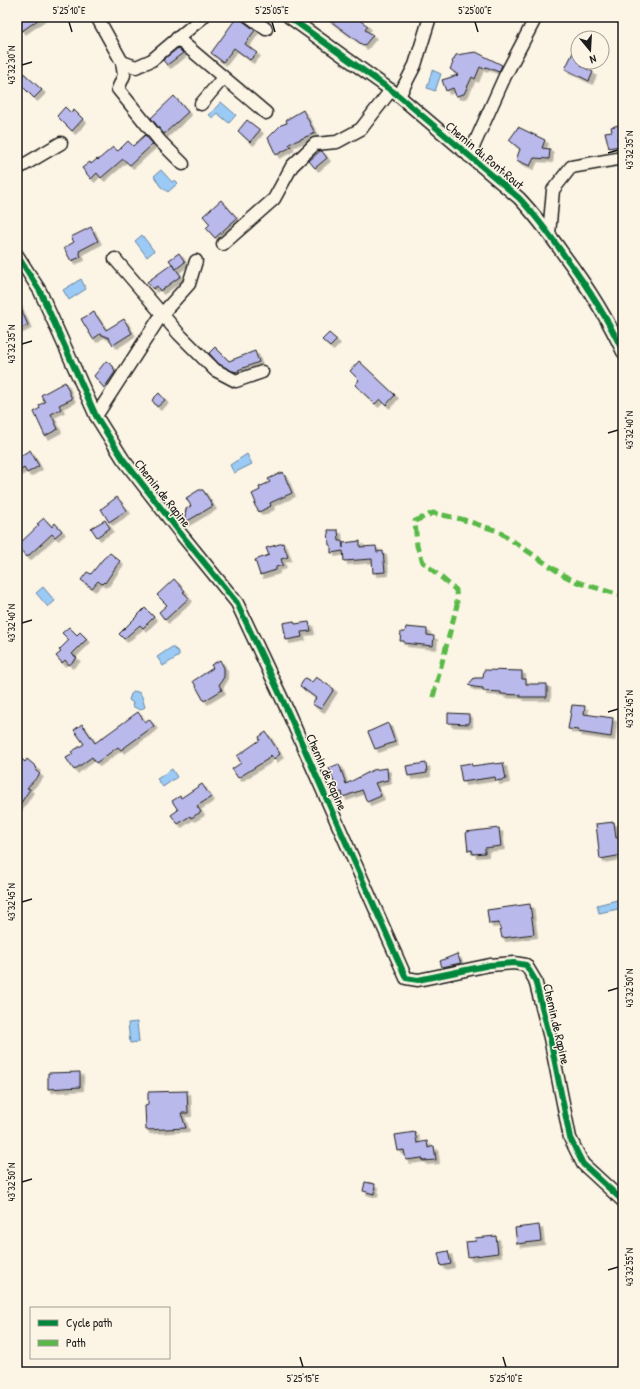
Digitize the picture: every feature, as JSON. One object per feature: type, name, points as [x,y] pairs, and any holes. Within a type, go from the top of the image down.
[{"type":"street","points":[[98,17],[122,62],[124,76],[118,89],[160,141],[183,164]]},
{"type":"street","points":[[122,62],[136,68],[152,60],[203,17]]},
{"type":"street","points":[[250,17],[266,29]]},
{"type":"street","name":"Chemin du Pont Rout","points":[[289,17],[395,93],[519,198],[534,214],[584,283],[614,332],[623,352]]},
{"type":"street","points":[[223,244],[274,199],[292,166],[315,144],[337,142],[361,129],[395,93],[415,65],[430,17]]},
{"type":"street","points":[[469,156],[505,76],[536,17]]},
{"type":"street","points":[[177,38],[266,113]]},
{"type":"street","points":[[201,104],[223,78]]},
{"type":"street","points":[[17,169],[61,143]]},
{"type":"street","points":[[549,234],[553,190],[571,167],[623,158]]},
{"type":"street","name":"Chemin de Rapine","points":[[17,255],[40,290],[96,416],[123,459],[237,603],[284,703],[406,978],[418,980],[490,965],[514,963],[526,965],[535,980],[550,1038],[570,1138],[583,1164],[623,1201]]},
{"type":"street","points":[[115,259],[179,334],[216,370],[236,381],[262,372]]},
{"type":"street","points":[[96,416],[162,314],[189,284],[196,260]]},
{"type":"water","points":[[432,70],[441,74],[435,91],[427,88]]},
{"type":"water","points":[[221,102],[236,115],[229,123],[217,113],[213,118],[209,115]]},
{"type":"water","points":[[161,170],[172,182],[175,180],[178,183],[168,192],[160,186],[154,176]]},
{"type":"water","points":[[142,235],[154,251],[147,257],[135,241]]},
{"type":"water","points":[[81,279],[86,289],[69,300],[63,290]]},
{"type":"water","points":[[247,454],[252,464],[234,473],[230,465]]},
{"type":"water","points":[[43,587],[55,601],[48,607],[36,593]]},
{"type":"water","points":[[172,647],[179,652],[179,656],[163,666],[157,657]]},
{"type":"water","points":[[135,691],[140,693],[145,707],[140,710],[132,706],[133,703],[129,700],[131,694]]},
{"type":"water","points":[[172,769],[177,777],[163,787],[157,779]]},
{"type":"water","points":[[621,899],[623,908],[599,913],[597,905]]},
{"type":"water","points":[[137,1022],[139,1042],[130,1043],[128,1023]]},
{"type":"building","points":[[17,17],[42,17],[22,31],[17,24]]},
{"type":"building","points":[[237,17],[255,30],[245,44],[257,53],[250,60],[234,48],[223,62],[211,53]]},
{"type":"building","points":[[325,17],[355,17],[368,26],[365,30],[373,35],[364,46]]},
{"type":"building","points":[[178,48],[183,53],[167,65],[163,60]]},
{"type":"building","points":[[476,52],[502,65],[499,72],[486,67],[484,69],[480,67],[475,79],[472,77],[464,94],[456,96],[453,88],[446,91],[442,80],[458,75],[450,69],[456,55]]},
{"type":"building","points":[[570,59],[570,70],[589,70],[593,72],[589,81],[565,69]]},
{"type":"building","points":[[17,67],[42,90],[34,98],[17,81]]},
{"type":"building","points":[[174,96],[188,112],[164,134],[151,118]]},
{"type":"building","points":[[65,107],[71,113],[74,110],[83,119],[72,131],[57,116]]},
{"type":"building","points":[[303,110],[315,133],[289,144],[291,147],[276,155],[268,138],[281,125],[287,123],[286,120]]},
{"type":"building","points":[[247,120],[260,130],[250,142],[238,131]]},
{"type":"building","points":[[623,124],[623,136],[617,138],[619,146],[609,148],[605,132],[612,131],[611,127]]},
{"type":"building","points":[[518,127],[545,140],[542,148],[550,149],[549,159],[534,158],[530,166],[516,160],[520,149],[509,140]]},
{"type":"building","points":[[145,135],[153,144],[130,165],[123,159],[101,178],[97,173],[91,179],[82,168],[90,162],[91,164],[97,159],[98,160],[113,147],[118,151],[128,141],[133,146]]},
{"type":"building","points":[[320,151],[322,151],[327,158],[315,168],[309,161]]},
{"type":"building","points":[[221,200],[237,218],[215,238],[206,228],[210,224],[203,216]]},
{"type":"building","points":[[91,227],[98,241],[79,251],[81,257],[71,261],[64,248],[74,242],[71,237]]},
{"type":"building","points":[[179,253],[185,262],[176,269],[169,260]]},
{"type":"building","points":[[172,264],[181,276],[160,291],[157,286],[153,289],[147,282]]},
{"type":"building","points":[[17,300],[28,325],[17,330]]},
{"type":"building","points":[[94,312],[106,330],[124,319],[132,333],[113,345],[109,338],[100,334],[93,339],[81,319]]},
{"type":"building","points":[[329,333],[337,340],[330,347],[322,340]]},
{"type":"building","points":[[215,347],[229,361],[255,351],[259,362],[238,370],[240,372],[232,371],[219,364],[209,353]]},
{"type":"building","points":[[106,361],[113,366],[115,372],[104,388],[94,376]]},
{"type":"building","points":[[359,361],[395,395],[386,405],[380,399],[375,404],[355,385],[359,380],[350,371]]},
{"type":"building","points":[[65,382],[72,399],[59,405],[61,409],[51,414],[58,429],[45,436],[34,412],[40,408],[39,405],[45,402],[41,395]]},
{"type":"building","points":[[159,393],[165,400],[157,407],[152,400]]},
{"type":"building","points":[[30,450],[39,466],[27,473],[24,468],[17,473],[17,458]]},
{"type":"building","points":[[283,472],[292,493],[270,503],[271,506],[259,512],[254,504],[256,503],[252,494],[260,490],[259,487],[270,482],[268,479]]},
{"type":"building","points":[[199,490],[203,490],[213,506],[184,523],[186,509],[191,506],[186,498]]},
{"type":"building","points":[[117,497],[127,510],[109,522],[101,509]]},
{"type":"building","points":[[44,518],[52,527],[55,523],[62,531],[55,537],[52,534],[27,557],[17,546],[39,525],[37,524]]},
{"type":"building","points":[[105,520],[110,528],[97,537],[91,528]]},
{"type":"building","points":[[328,530],[338,530],[339,541],[342,541],[343,548],[343,543],[360,541],[360,547],[376,546],[377,552],[383,551],[385,572],[373,573],[372,559],[344,561],[343,551],[331,553]]},
{"type":"building","points":[[283,543],[288,557],[281,559],[283,565],[276,567],[276,570],[260,575],[255,560],[269,555],[266,548]]},
{"type":"building","points":[[110,553],[120,561],[105,583],[104,582],[102,584],[98,581],[92,588],[81,580],[87,572],[91,574]]},
{"type":"building","points":[[174,579],[189,598],[165,620],[159,612],[167,605],[157,595]]},
{"type":"building","points":[[145,608],[154,617],[143,628],[140,625],[124,639],[119,634]]},
{"type":"building","points":[[294,621],[295,624],[309,622],[311,631],[301,632],[302,637],[286,640],[283,623]]},
{"type":"building","points":[[69,627],[77,635],[80,632],[87,639],[72,654],[77,658],[69,665],[65,660],[62,663],[56,656],[61,652],[59,650],[69,640],[62,633]]},
{"type":"building","points":[[406,627],[427,629],[427,635],[434,636],[433,646],[404,643],[404,641],[400,641],[401,632],[405,632]]},
{"type":"building","points":[[220,660],[224,668],[224,677],[219,685],[222,690],[204,701],[193,681],[213,668],[211,665]]},
{"type":"building","points":[[484,670],[522,671],[522,679],[526,679],[526,684],[547,684],[547,697],[520,697],[520,695],[483,691],[483,688],[468,685],[474,678],[483,678]]},
{"type":"building","points":[[316,677],[334,689],[321,709],[312,704],[316,698],[300,686],[305,678],[312,682]]},
{"type":"building","points":[[572,705],[585,706],[584,714],[613,718],[611,737],[568,729]]},
{"type":"building","points":[[138,712],[145,722],[149,719],[154,726],[121,750],[118,747],[96,763],[92,757],[74,770],[66,758],[73,754],[71,752],[84,744],[74,730],[82,724],[95,743]]},
{"type":"building","points":[[448,713],[469,714],[469,724],[448,723]]},
{"type":"building","points":[[388,723],[395,742],[375,749],[368,732]]},
{"type":"building","points":[[266,732],[280,754],[274,759],[271,755],[268,759],[238,778],[232,769],[241,763],[237,756],[260,740],[259,737]]},
{"type":"building","points":[[17,755],[25,762],[27,759],[37,768],[35,770],[40,774],[27,788],[30,789],[17,809]]},
{"type":"building","points":[[426,763],[427,773],[408,776],[406,766]]},
{"type":"building","points":[[471,763],[472,766],[503,763],[506,779],[496,781],[495,777],[462,782],[459,765]]},
{"type":"building","points":[[339,764],[346,784],[373,770],[387,768],[388,780],[375,783],[381,796],[367,802],[362,790],[343,797],[342,792],[338,793],[329,768]]},
{"type":"building","points":[[202,784],[211,797],[197,806],[201,812],[191,818],[190,816],[178,824],[171,815],[178,810],[172,801],[180,796],[181,798]]},
{"type":"building","points":[[614,822],[616,838],[623,837],[623,855],[600,859],[596,824]]},
{"type":"building","points":[[499,828],[501,846],[485,848],[485,853],[473,854],[472,850],[468,851],[466,832]]},
{"type":"building","points":[[530,904],[534,934],[502,938],[499,923],[489,924],[487,910]]},
{"type":"building","points":[[457,954],[461,963],[442,967],[440,961]]},
{"type":"building","points":[[80,1072],[80,1087],[48,1089],[48,1073]]},
{"type":"building","points":[[187,1091],[188,1113],[181,1113],[186,1128],[146,1130],[145,1106],[148,1105],[148,1092]]},
{"type":"building","points":[[415,1132],[417,1143],[427,1141],[428,1148],[434,1146],[436,1160],[423,1161],[422,1158],[406,1160],[404,1150],[398,1151],[395,1135]]},
{"type":"building","points":[[365,1182],[375,1184],[374,1194],[363,1191]]},
{"type":"building","points":[[539,1225],[541,1241],[517,1244],[515,1228]]},
{"type":"building","points":[[496,1236],[498,1253],[468,1257],[466,1242],[476,1241],[475,1238]]},
{"type":"building","points":[[448,1251],[451,1264],[441,1266],[438,1253]]},
{"type":"marked path","points":[[433,697],[457,605],[456,590],[423,562],[417,546],[415,521],[433,513],[461,519],[498,531],[563,575],[577,582],[623,596]]},
{"type":"cycle path","points":[[289,17],[399,96],[519,198],[543,226],[581,278],[603,314],[623,352]]},
{"type":"cycle path","points":[[17,255],[40,291],[96,416],[123,459],[237,603],[284,703],[406,978],[418,980],[490,965],[514,963],[526,965],[535,980],[550,1038],[570,1138],[583,1164],[623,1201]]}]
